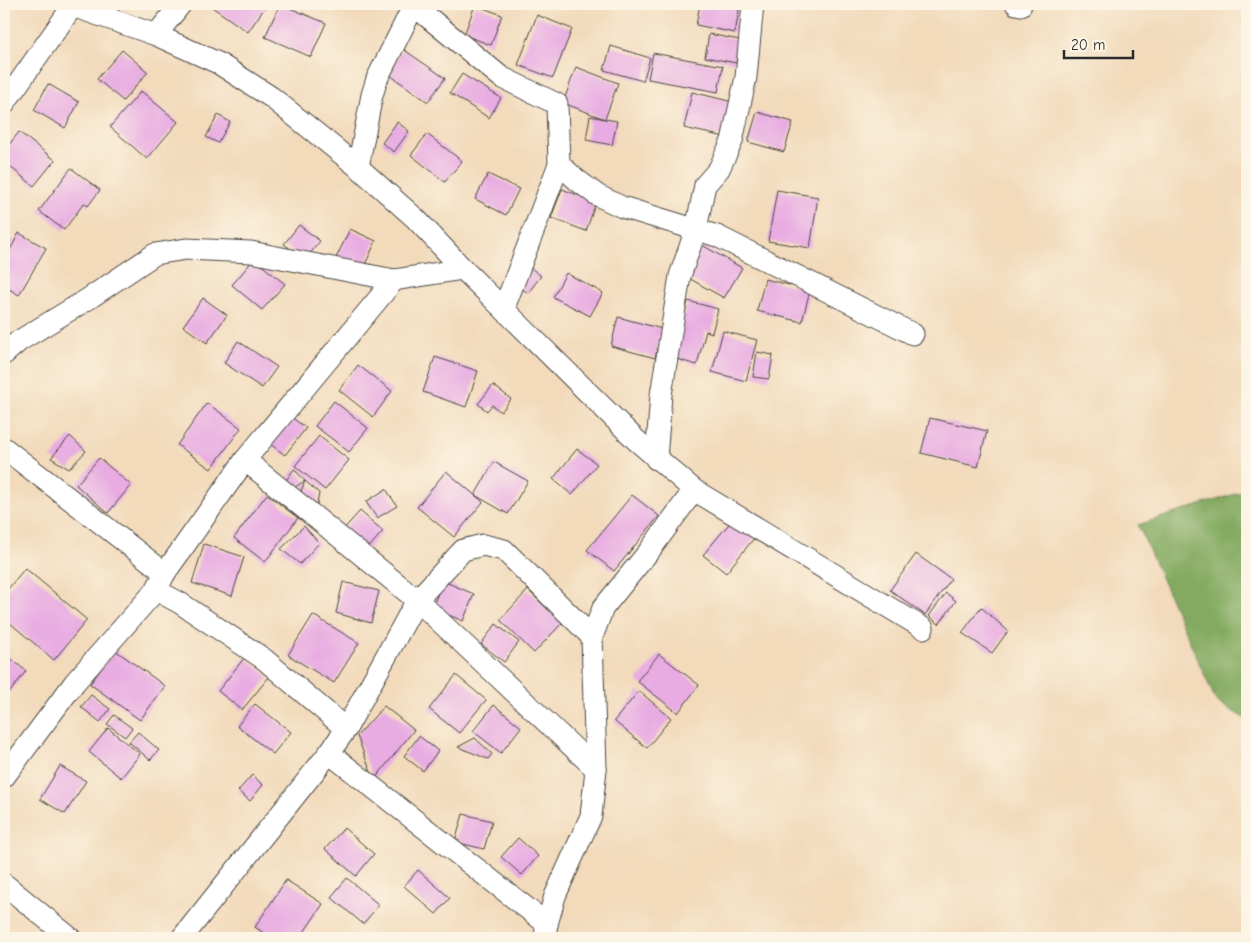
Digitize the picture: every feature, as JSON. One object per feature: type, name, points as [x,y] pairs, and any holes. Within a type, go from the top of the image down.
[{"type":"street","points":[[156,35],[180,4]]},
{"type":"street","points":[[656,459],[662,396],[679,283],[696,229],[705,185],[720,168],[732,141],[746,77],[753,4]]},
{"type":"street","points":[[358,167],[377,78],[413,5],[501,77],[557,104],[559,164],[504,308]]},
{"type":"street","points":[[4,104],[69,6],[156,35],[218,63],[271,97],[358,167],[416,219],[462,269],[504,308],[656,459],[694,490],[923,628]]},
{"type":"street","points":[[559,164],[597,195],[630,210],[696,229],[774,263],[913,334]]},
{"type":"street","points":[[4,354],[19,341],[88,300],[155,254],[186,249],[251,252],[394,280],[462,269]]},
{"type":"street","points":[[4,778],[75,682],[161,582],[245,460],[394,280]]},
{"type":"street","points":[[4,448],[161,582],[180,603],[264,659],[346,729]]},
{"type":"street","points":[[245,460],[417,600],[596,769]]},
{"type":"street","points":[[329,753],[546,931],[558,888],[591,816],[596,769],[592,637],[603,608],[650,550],[694,490]]},
{"type":"street","points":[[182,938],[329,753],[346,729],[417,600],[463,550],[484,545],[504,550],[592,637]]},
{"type":"street","points":[[4,884],[70,938]]},
{"type":"green space","points":[[1247,490],[1247,720],[1216,701],[1138,525]]},
{"type":"building","points":[[214,4],[262,4],[266,6],[248,32],[212,7]]},
{"type":"building","points":[[280,4],[326,23],[311,57],[265,37]]},
{"type":"building","points":[[700,4],[740,4],[735,33],[696,25]]},
{"type":"building","points":[[475,5],[502,15],[491,45],[464,35]]},
{"type":"building","points":[[537,15],[572,29],[553,78],[518,65]]},
{"type":"building","points":[[709,34],[740,40],[736,63],[705,57]]},
{"type":"building","points":[[611,46],[650,58],[643,81],[604,70]]},
{"type":"building","points":[[403,49],[445,78],[428,102],[387,73]]},
{"type":"building","points":[[122,50],[148,72],[123,101],[97,79]]},
{"type":"building","points":[[653,53],[723,66],[718,92],[648,79]]},
{"type":"building","points":[[576,67],[618,83],[605,119],[563,103]]},
{"type":"building","points":[[462,74],[501,98],[489,118],[450,93]]},
{"type":"building","points":[[48,84],[79,102],[65,128],[34,110]]},
{"type":"building","points":[[141,91],[178,122],[147,159],[110,127]]},
{"type":"building","points":[[692,92],[733,102],[725,137],[684,128]]},
{"type":"building","points":[[757,112],[793,122],[784,152],[748,142]]},
{"type":"building","points":[[218,115],[230,122],[218,143],[206,137]]},
{"type":"building","points":[[590,116],[617,121],[612,145],[586,140]]},
{"type":"building","points":[[397,122],[409,131],[394,152],[382,143]]},
{"type":"building","points":[[19,132],[55,160],[34,186],[4,162],[4,151]]},
{"type":"building","points":[[427,134],[462,161],[445,182],[411,155]]},
{"type":"building","points":[[71,168],[100,190],[88,206],[84,203],[64,230],[39,211]]},
{"type":"building","points":[[488,174],[519,189],[506,215],[475,199]]},
{"type":"building","points":[[562,189],[596,202],[586,231],[551,218]]},
{"type":"building","points":[[777,190],[818,197],[810,248],[768,241]]},
{"type":"building","points":[[299,225],[320,241],[305,260],[284,244]]},
{"type":"building","points":[[350,229],[376,241],[362,271],[336,258]]},
{"type":"building","points":[[19,233],[46,248],[19,295],[4,286],[4,261]]},
{"type":"building","points":[[4,235],[11,240],[4,249]]},
{"type":"building","points":[[702,245],[742,268],[724,298],[685,276]]},
{"type":"building","points":[[254,259],[285,284],[262,310],[232,285]]},
{"type":"building","points":[[531,268],[541,276],[528,293],[518,286]]},
{"type":"building","points":[[566,273],[603,293],[590,316],[553,297]]},
{"type":"building","points":[[765,279],[810,290],[802,322],[757,311]]},
{"type":"building","points":[[203,298],[227,315],[207,343],[183,326]]},
{"type":"building","points":[[688,301],[718,309],[712,333],[706,331],[697,365],[673,358]]},
{"type":"building","points":[[618,317],[662,329],[655,358],[611,346]]},
{"type":"building","points":[[723,331],[757,340],[746,381],[712,372]]},
{"type":"building","points":[[238,341],[277,367],[262,388],[224,363]]},
{"type":"building","points":[[757,352],[773,355],[769,379],[753,377]]},
{"type":"building","points":[[435,357],[478,371],[466,407],[423,392]]},
{"type":"building","points":[[358,365],[392,391],[373,417],[339,390]]},
{"type":"building","points":[[493,385],[511,399],[501,412],[492,405],[487,411],[478,404]]},
{"type":"building","points":[[334,401],[368,428],[349,452],[315,426]]},
{"type":"building","points":[[207,403],[241,428],[211,469],[177,445]]},
{"type":"building","points":[[291,417],[306,428],[285,455],[270,444]]},
{"type":"building","points":[[930,418],[987,431],[978,467],[921,453]]},
{"type":"building","points":[[70,436],[86,451],[69,469],[51,458]]},
{"type":"building","points":[[319,436],[349,460],[325,490],[295,466]]},
{"type":"building","points":[[577,449],[597,464],[572,495],[553,479]]},
{"type":"building","points":[[99,458],[131,485],[108,513],[76,485]]},
{"type":"building","points":[[494,462],[528,481],[508,514],[475,495]]},
{"type":"building","points":[[294,469],[305,481],[293,488],[285,482]]},
{"type":"building","points":[[446,471],[483,502],[454,537],[417,507]]},
{"type":"building","points":[[305,481],[319,493],[317,504],[299,496]]},
{"type":"building","points":[[386,489],[397,506],[377,518],[366,502]]},
{"type":"building","points":[[267,494],[298,518],[265,562],[234,538]]},
{"type":"building","points":[[632,495],[659,516],[614,571],[587,550]]},
{"type":"building","points":[[360,511],[383,531],[366,551],[342,531]]},
{"type":"building","points":[[733,519],[755,537],[726,573],[703,555]]},
{"type":"building","points":[[304,526],[319,543],[300,564],[281,549]]},
{"type":"building","points":[[204,544],[244,557],[232,596],[192,583]]},
{"type":"building","points":[[916,554],[951,579],[925,615],[890,590]]},
{"type":"building","points":[[25,568],[87,620],[54,660],[4,618],[4,594]]},
{"type":"building","points":[[443,581],[474,594],[463,621],[432,608]]},
{"type":"building","points":[[343,582],[379,591],[371,623],[336,613]]},
{"type":"building","points":[[528,590],[562,623],[534,653],[500,620]]},
{"type":"building","points":[[946,593],[956,601],[939,624],[929,616]]},
{"type":"building","points":[[981,607],[1008,631],[992,653],[962,633]]},
{"type":"building","points":[[313,615],[359,643],[334,683],[288,655]]},
{"type":"building","points":[[496,624],[519,642],[504,662],[481,644]]},
{"type":"building","points":[[115,650],[165,686],[140,720],[90,684]]},
{"type":"building","points":[[4,653],[26,671],[10,692],[4,687]]},
{"type":"building","points":[[659,654],[699,685],[678,713],[637,681]]},
{"type":"building","points":[[245,657],[269,677],[242,710],[218,691]]},
{"type":"building","points":[[456,675],[486,700],[459,733],[429,709]]},
{"type":"building","points":[[639,691],[671,718],[647,748],[614,721]]},
{"type":"building","points":[[91,695],[110,709],[100,722],[81,707]]},
{"type":"building","points":[[255,704],[291,732],[273,754],[237,726]]},
{"type":"building","points":[[494,705],[521,727],[501,753],[473,731]]},
{"type":"building","points":[[384,706],[414,730],[374,780],[357,736]]},
{"type":"building","points":[[114,715],[132,728],[125,737],[107,724]]},
{"type":"building","points":[[108,728],[140,754],[121,778],[89,752]]},
{"type":"building","points":[[138,732],[159,750],[150,760],[129,742]]},
{"type":"building","points":[[419,736],[438,751],[423,771],[404,756]]},
{"type":"building","points":[[475,738],[492,754],[488,759],[458,747]]},
{"type":"building","points":[[60,766],[86,781],[65,814],[40,799]]},
{"type":"building","points":[[252,775],[263,785],[250,801],[238,791]]},
{"type":"building","points":[[463,814],[492,821],[484,849],[455,842]]},
{"type":"building","points":[[344,828],[374,854],[356,876],[325,849]]},
{"type":"building","points":[[518,838],[538,856],[522,875],[501,857]]},
{"type":"building","points":[[418,870],[450,898],[436,914],[404,886]]},
{"type":"building","points":[[347,878],[379,905],[363,924],[331,897]]},
{"type":"building","points":[[286,880],[323,904],[300,938],[271,938],[255,927]]}]
